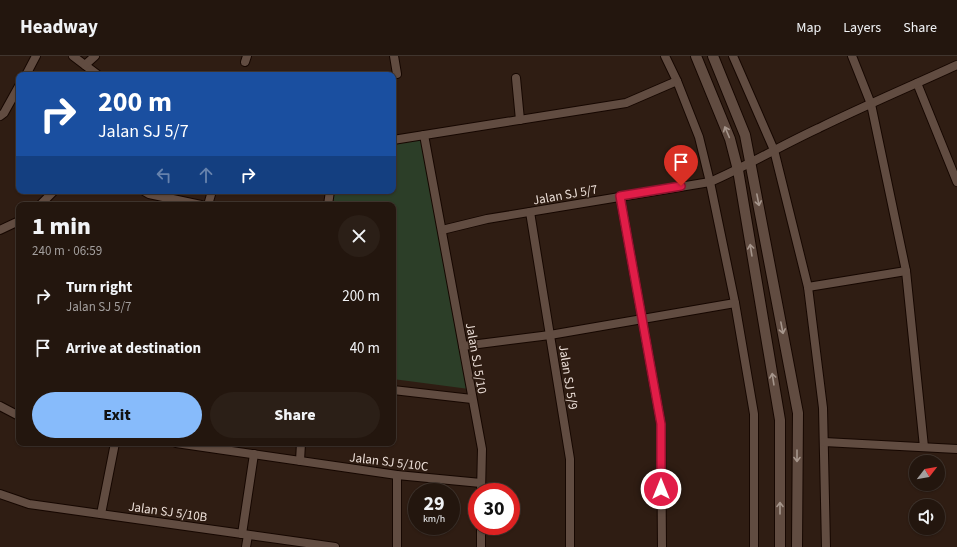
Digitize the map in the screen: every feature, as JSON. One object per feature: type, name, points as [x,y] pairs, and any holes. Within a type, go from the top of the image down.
[{"type":"street","points":[[28,72],[36,56]]},
{"type":"street","points":[[73,56],[94,72]]},
{"type":"street","points":[[86,65],[95,56]]},
{"type":"street","points":[[394,56],[397,74]]},
{"type":"street","points":[[665,56],[677,81],[699,137],[710,182],[735,303],[754,414],[754,547]]},
{"type":"street","points":[[696,56],[730,139],[738,170],[780,420],[780,547]]},
{"type":"street","points":[[713,56],[746,135],[798,413],[797,547]]},
{"type":"street","points":[[733,56],[774,150],[808,287],[823,408],[826,547]]},
{"type":"street","points":[[852,56],[871,104],[906,271],[924,447]]},
{"type":"street","name":"Jalan SJ 5/7","points":[[442,230],[487,219],[710,182],[738,170],[774,150],[871,104],[957,65]]},
{"type":"street","points":[[516,78],[520,120]]},
{"type":"street","points":[[396,140],[626,103],[677,81]]},
{"type":"street","points":[[917,83],[957,182]]},
{"type":"street","points":[[1,113],[16,90]]},
{"type":"street","name":"Jalan SJ 5/10","points":[[424,135],[482,449],[481,483]]},
{"type":"street","points":[[43,202],[51,194]]},
{"type":"street","points":[[149,194],[187,202]]},
{"type":"street","points":[[620,196],[661,424],[662,547]]},
{"type":"street","name":"Jalan SJ 5/9","points":[[530,212],[570,459],[570,547]]},
{"type":"street","points":[[0,220],[2,229],[16,222]]},
{"type":"street","points":[[808,287],[906,271]]},
{"type":"street","points":[[463,346],[550,335],[735,303]]},
{"type":"street","points":[[396,390],[472,399]]},
{"type":"street","points":[[0,406],[16,414]]},
{"type":"street","points":[[824,442],[957,449]]},
{"type":"street","points":[[101,514],[114,446]]},
{"type":"street","name":"Jalan SJ 5/10C","points":[[197,446],[397,475],[481,483]]},
{"type":"street","points":[[300,461],[301,446]]},
{"type":"street","points":[[246,547],[245,534],[254,454]]},
{"type":"street","points":[[397,475],[397,547]]},
{"type":"street","name":"Jalan SJ 5/10B","points":[[0,494],[29,504],[335,547]]},
{"type":"street","points":[[481,535],[481,547]]},
{"type":"green space","points":[[423,138],[469,389],[396,379],[396,202],[330,202],[332,194],[396,194],[396,142]]},
{"type":"route","points":[[661,489],[661,424],[620,196],[681,186]]}]
